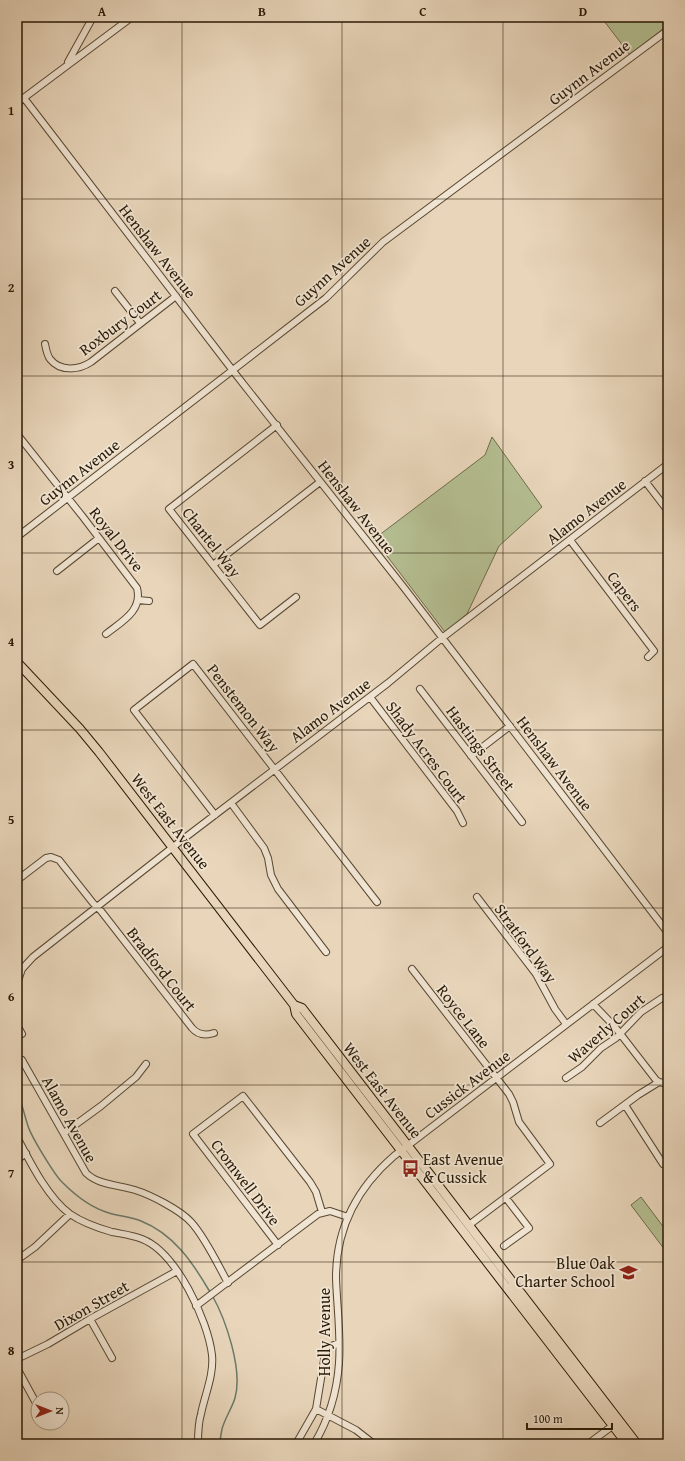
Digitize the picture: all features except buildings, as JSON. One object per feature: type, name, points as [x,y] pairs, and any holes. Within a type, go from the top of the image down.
[{"type":"main road","name":"West East Avenue","points":[[17,662],[89,740],[294,1005],[296,1014],[469,1226],[616,1423],[627,1444]]},
{"type":"main road","name":"West East Avenue","points":[[404,1148],[616,1423],[637,1444]]},
{"type":"street","points":[[66,66],[93,17]]},
{"type":"street","points":[[17,103],[132,17]]},
{"type":"street","name":"Guynn Avenue","points":[[17,537],[232,369],[326,298],[383,242],[668,30]]},
{"type":"street","name":"Henshaw Avenue","points":[[24,98],[232,369],[510,726],[668,933]]},
{"type":"street","points":[[115,291],[140,323]]},
{"type":"street","name":"Roxbury Court","points":[[45,344],[48,355],[53,362],[62,367],[78,368],[91,362],[176,296]]},
{"type":"street","name":"Chantel Way","points":[[277,425],[170,509],[260,625],[296,597]]},
{"type":"street","name":"Royal Drive","points":[[17,434],[68,497],[134,583],[138,593],[138,600]]},
{"type":"street","name":"Alamo Avenue","points":[[17,984],[20,967],[173,847],[370,697],[442,638],[668,464]]},
{"type":"street","points":[[213,565],[320,482]]},
{"type":"street","points":[[645,482],[668,511]]},
{"type":"street","points":[[57,571],[99,538]]},
{"type":"street","name":"Capers","points":[[570,540],[654,651],[648,657]]},
{"type":"street","points":[[106,634],[132,613],[138,600],[149,601]]},
{"type":"street","name":"Penstemon Way","points":[[215,815],[134,710],[193,664],[377,902]]},
{"type":"street","name":"Hastings Street","points":[[420,689],[522,822]]},
{"type":"street","name":"Shady Acres Court","points":[[370,697],[444,794],[463,823]]},
{"type":"street","points":[[471,756],[510,726]]},
{"type":"street","points":[[231,803],[264,848],[268,858],[271,875],[278,889],[326,952]]},
{"type":"street","name":"Bradford Court","points":[[20,878],[44,860],[51,857],[57,858],[192,1028],[201,1034],[207,1035],[214,1033]]},
{"type":"street","name":"Stratford Way","points":[[477,897],[536,974],[553,1005],[566,1024]]},
{"type":"street","name":"Cussick Avenue","points":[[348,1217],[366,1185],[375,1173],[404,1148],[668,947]]},
{"type":"street","name":"Royce Lane","points":[[412,969],[512,1098],[517,1117],[523,1128],[550,1164],[506,1198]]},
{"type":"street","name":"Waverly Court","points":[[566,1078],[582,1067],[601,1048],[616,1038],[641,1012],[662,998]]},
{"type":"street","points":[[593,1004],[620,1033],[660,1082],[668,1084]]},
{"type":"street","points":[[17,1025],[22,1034]]},
{"type":"street","name":"Alamo Avenue","points":[[22,1060],[64,1133],[81,1167],[88,1176],[142,1193],[162,1203],[190,1221],[202,1237],[228,1283]]},
{"type":"street","points":[[64,1133],[101,1106],[136,1077],[146,1064]]},
{"type":"street","points":[[600,1123],[660,1082]]},
{"type":"street","name":"Cromwell Drive","points":[[278,1245],[193,1134],[243,1096],[310,1182],[316,1192],[322,1212]]},
{"type":"street","points":[[625,1105],[663,1164]]},
{"type":"street","points":[[17,1137],[49,1191],[70,1214],[99,1228],[135,1236],[148,1241],[164,1254],[177,1271],[196,1306],[208,1336],[212,1363],[211,1377],[200,1419],[198,1444]]},
{"type":"street","points":[[17,1160],[26,1153]]},
{"type":"street","points":[[469,1226],[506,1198],[528,1228],[504,1246]]},
{"type":"street","points":[[196,1306],[322,1212],[333,1211],[348,1217]]},
{"type":"street","points":[[17,1260],[39,1244],[70,1214]]},
{"type":"street","name":"Holly Avenue","points":[[314,1444],[328,1416],[338,1378],[339,1343],[337,1264],[340,1244],[348,1217]]},
{"type":"street","name":"Dixon Street","points":[[17,1359],[48,1344],[177,1271]]},
{"type":"street","points":[[90,1319],[112,1358]]},
{"type":"street","points":[[296,1444],[316,1409],[326,1348],[339,1343]]},
{"type":"street","points":[[17,1368],[30,1391]]},
{"type":"street","points":[[316,1409],[356,1430],[374,1444]]},
{"type":"street","points":[[588,1444],[616,1423]]},
{"type":"green space","points":[[601,17],[668,17],[668,25],[630,55]]},
{"type":"green space","points":[[492,437],[542,507],[499,546],[467,614],[445,632],[374,539],[485,455]]},
{"type":"green space","points":[[641,1197],[668,1233],[668,1254],[631,1205]]},
{"type":"waterway","points":[[17,1091],[30,1131],[38,1147],[59,1179],[90,1205],[109,1213],[141,1221],[163,1234],[182,1250],[197,1270],[210,1292]]},
{"type":"waterway","points":[[212,1295],[228,1331],[237,1374],[235,1398],[223,1425],[220,1444]]},
{"type":"place","name":"East Avenue & Cussick","points":[[410,1168]]},
{"type":"place","name":"Blue Oak Charter School","points":[[628,1272]]}]
